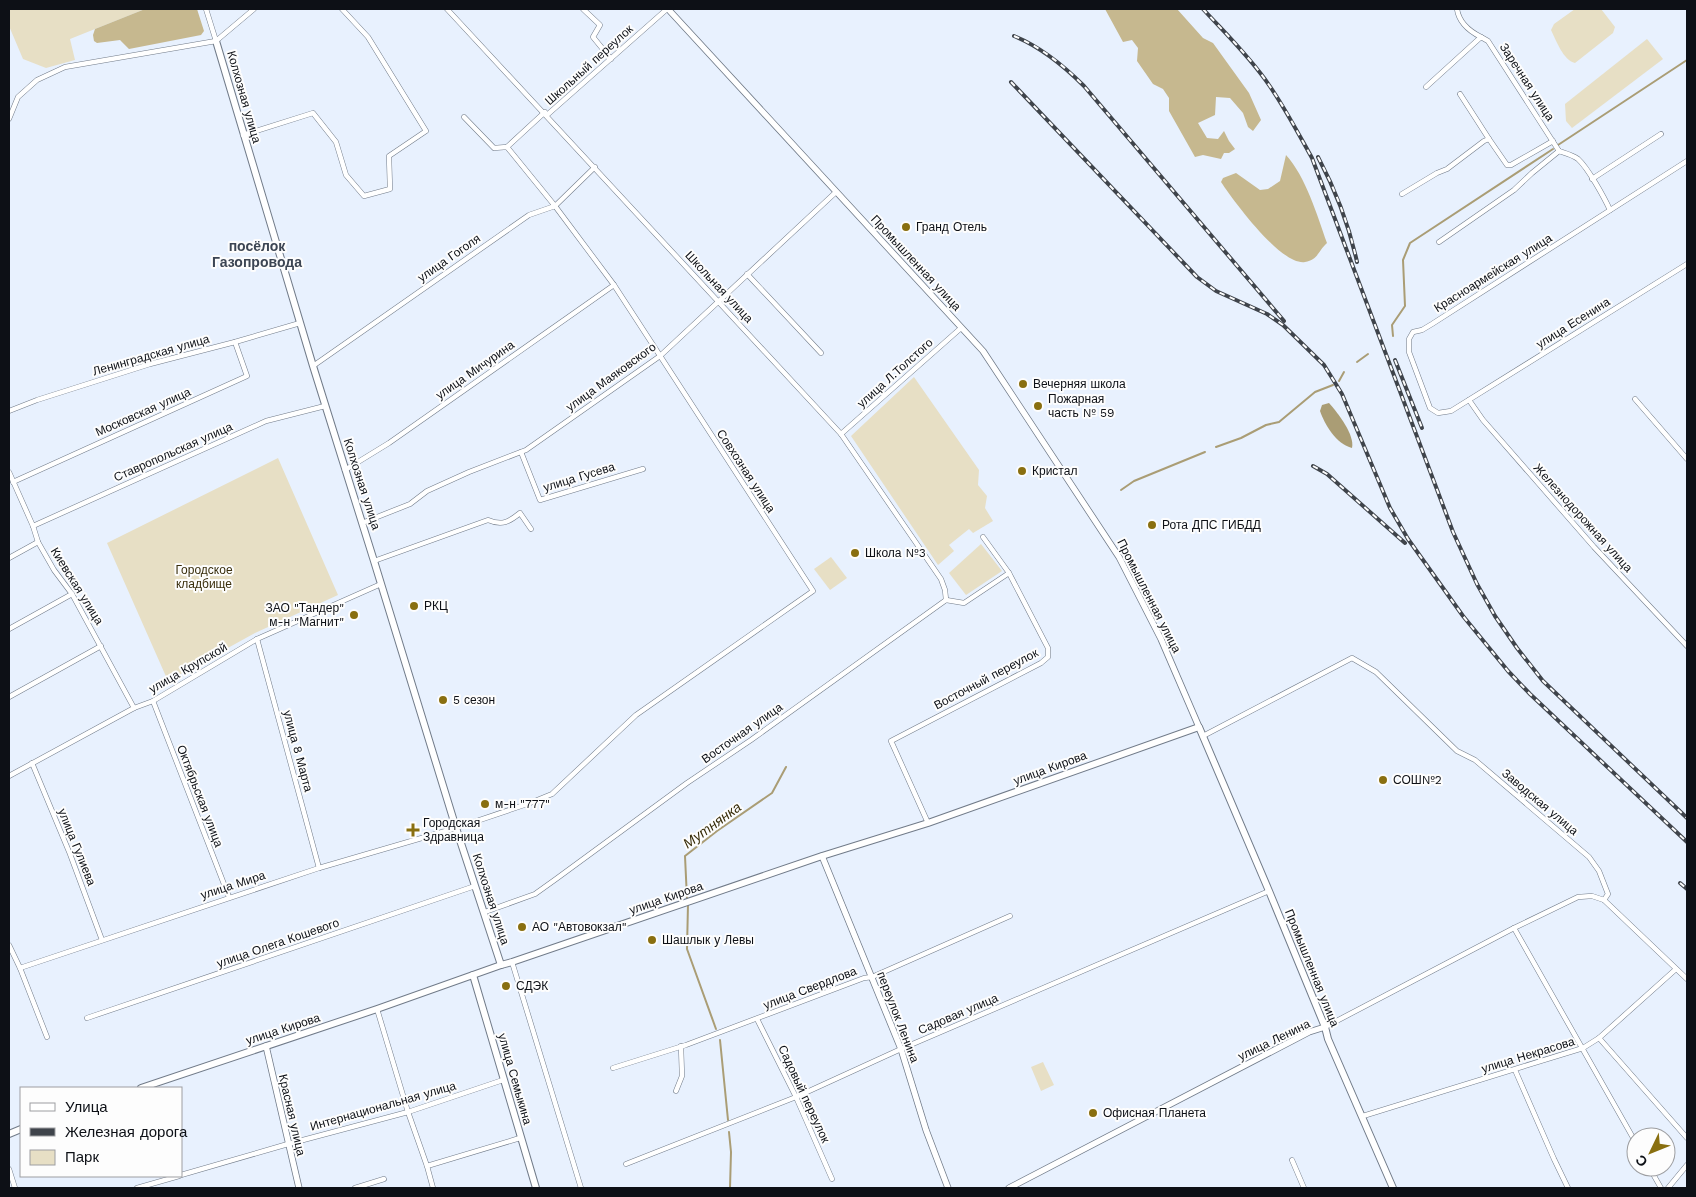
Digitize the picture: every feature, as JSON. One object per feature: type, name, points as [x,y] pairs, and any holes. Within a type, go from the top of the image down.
[{"type":"main road","name":"Колхозная улица","points":[[216,41],[325,406],[456,828],[501,964]]},
{"type":"main road","name":"Промышленная улица","points":[[1199,727],[1269,891],[1325,1027],[1328,1039],[1393,1188]]},
{"type":"main road","name":"улица Кирова","points":[[144,1087],[377,1010],[501,964],[512,962],[822,856],[928,823],[1199,727]]},
{"type":"main road","name":"улица Семыкина","points":[[473,975],[536,1188]]},
{"type":"street","name":"Колхозная улица","points":[[206,9],[216,41]]},
{"type":"street","points":[[9,119],[18,97],[37,80],[65,67],[216,41],[254,9]]},
{"type":"street","points":[[243,135],[313,113],[336,142],[346,175],[364,196],[390,189],[389,156],[426,131],[368,37],[342,9]]},
{"type":"street","name":"Школьная улица","points":[[447,9],[841,434],[941,579],[946,600]]},
{"type":"street","points":[[583,9],[600,25],[593,37],[610,59]]},
{"type":"street","name":"Школьный переулок","points":[[507,147],[668,9]]},
{"type":"street","name":"Промышленная улица","points":[[668,9],[983,351],[1119,557],[1161,639],[1199,727]]},
{"type":"street","name":"Заречная улица","points":[[1457,9],[1458,16],[1468,31],[1488,41],[1559,151],[1576,157],[1584,166],[1606,200],[1610,210]]},
{"type":"street","points":[[1426,87],[1481,38]]},
{"type":"street","points":[[1460,94],[1507,165],[1511,165],[1553,142]]},
{"type":"street","points":[[464,116],[494,148],[507,147]]},
{"type":"street","points":[[1592,179],[1661,134]]},
{"type":"street","points":[[1402,194],[1437,172],[1446,169],[1484,141],[1490,139]]},
{"type":"street","name":"Совхозная улица","points":[[507,147],[555,206],[614,285],[813,591],[636,715],[558,788]]},
{"type":"street","points":[[1439,242],[1514,190],[1559,151]]},
{"type":"street","name":"Красноармейская улица","points":[[1470,400],[1451,411],[1438,413],[1430,408],[1409,352],[1409,339],[1413,332],[1422,330],[1432,324],[1687,161]]},
{"type":"street","name":"улица Гоголя","points":[[313,366],[529,215],[555,206],[595,167]]},
{"type":"street","name":"улица Маяковского","points":[[362,523],[410,504],[427,491],[468,472],[526,450],[660,356],[836,192]]},
{"type":"street","name":"улица Есенина","points":[[1470,400],[1687,264]]},
{"type":"street","points":[[747,274],[821,353]]},
{"type":"street","name":"улица Мичурина","points":[[345,470],[396,437],[614,285]]},
{"type":"street","name":"Ленинградская улица","points":[[9,411],[37,400],[150,364],[300,323]]},
{"type":"street","name":"улица Л.Толстого","points":[[841,434],[961,328]]},
{"type":"street","name":"Московская улица","points":[[11,479],[247,376],[235,342]]},
{"type":"street","points":[[1635,399],[1687,459]]},
{"type":"street","name":"Железнодорожная улица","points":[[1470,400],[1483,420],[1594,546],[1687,646]]},
{"type":"street","name":"Ставропольская улица","points":[[33,526],[266,421],[325,406]]},
{"type":"street","name":"улица Гусева","points":[[521,452],[540,500],[643,469]]},
{"type":"street","name":"Киевская улица","points":[[9,472],[33,526],[38,542],[54,570],[72,594],[134,708]]},
{"type":"street","points":[[374,561],[488,520],[496,523],[510,521],[520,513],[531,530]]},
{"type":"street","name":"Восточный переулок","points":[[928,823],[891,741],[1048,657],[1048,648],[1009,573],[983,538]]},
{"type":"street","points":[[9,558],[38,542]]},
{"type":"street","points":[[946,600],[964,603],[1009,573]]},
{"type":"street","name":"улица Крупской","points":[[9,776],[134,708],[153,701],[257,640],[381,584]]},
{"type":"street","points":[[9,629],[72,594]]},
{"type":"street","name":"Восточная улица","points":[[484,912],[534,894],[946,600]]},
{"type":"street","name":"улица 8 Марта","points":[[257,640],[319,868]]},
{"type":"street","points":[[9,697],[101,646]]},
{"type":"street","name":"Заводская улица","points":[[1203,736],[1352,658],[1376,672],[1457,751],[1475,760],[1589,857],[1599,871],[1608,894],[1604,900]]},
{"type":"street","name":"Октябрьская улица","points":[[153,701],[228,897]]},
{"type":"street","name":"улица Гулиева","points":[[32,763],[70,854],[102,940]]},
{"type":"street","name":"улица Мира","points":[[20,968],[228,897],[456,828],[530,803],[552,794],[558,788]]},
{"type":"street","name":"переулок Ленина","points":[[822,856],[901,1049],[926,1130],[948,1188]]},
{"type":"street","name":"улица Олега Кошевого","points":[[87,1018],[475,886]]},
{"type":"street","name":"Садовая улица","points":[[626,1164],[796,1097],[901,1049],[1269,891]]},
{"type":"street","name":"улица Ленина","points":[[1010,1188],[1309,1032],[1325,1027],[1514,928],[1578,897],[1592,896],[1604,900]]},
{"type":"street","points":[[1604,900],[1687,979]]},
{"type":"street","name":"улица Свердлова","points":[[613,1068],[681,1046],[864,978],[872,977],[1010,916]]},
{"type":"street","points":[[1514,928],[1627,1127]]},
{"type":"street","points":[[9,945],[47,1037]]},
{"type":"street","points":[[512,962],[581,1188]]},
{"type":"street","name":"улица Некрасова","points":[[1362,1116],[1583,1048],[1599,1038],[1676,969]]},
{"type":"street","points":[[377,1010],[408,1112],[434,1188]]},
{"type":"street","name":"Садовый переулок","points":[[757,1019],[796,1097],[832,1179]]},
{"type":"street","points":[[1599,1038],[1687,1138]]},
{"type":"street","name":"Красная улица","points":[[266,1046],[299,1188]]},
{"type":"street","points":[[676,1090],[682,1076],[683,1054],[681,1046]]},
{"type":"street","points":[[1515,1070],[1568,1188]]},
{"type":"street","name":"Интернациональная улица","points":[[182,1174],[408,1112],[503,1080]]},
{"type":"street","points":[[427,1166],[520,1138]]},
{"type":"street","points":[[1292,1160],[1304,1188]]},
{"type":"street","points":[[1668,1188],[1687,1165]]},
{"type":"street","points":[[9,1169],[15,1188]]},
{"type":"street","name":"Интернациональная улица","points":[[136,1188],[173,1177]]},
{"type":"street","points":[[1655,1177],[1661,1188]]},
{"type":"street","points":[[355,1188],[384,1179]]},
{"type":"green space","points":[[9,9],[145,9],[70,39],[75,60],[46,68],[23,59],[9,26]]},
{"type":"green space","points":[[1575,9],[1601,9],[1615,27],[1613,33],[1575,63],[1563,54],[1551,30],[1554,24]]},
{"type":"green space","points":[[1647,39],[1663,59],[1572,128],[1566,121],[1565,104]]},
{"type":"green space","points":[[914,377],[979,470],[978,485],[987,496],[985,508],[993,521],[973,533],[969,529],[949,545],[954,551],[938,565],[851,436]]},
{"type":"green space","name":"Городское кладбище","points":[[278,458],[338,595],[255,633],[168,681],[107,543]]},
{"type":"green space","points":[[981,544],[1002,571],[966,595],[949,573]]},
{"type":"green space","points":[[831,557],[847,578],[830,590],[814,569]]},
{"type":"green space","points":[[1043,1062],[1054,1085],[1041,1091],[1031,1067]]},
{"type":"shaded area","points":[[145,9],[197,9],[204,31],[201,35],[129,49],[120,40],[97,43],[94,41],[95,29]]},
{"type":"shaded area","points":[[1105,9],[1177,9],[1203,38],[1213,43],[1249,93],[1261,120],[1253,131],[1248,127],[1243,113],[1230,98],[1216,97],[1215,115],[1198,123],[1207,138],[1218,139],[1224,131],[1235,149],[1229,153],[1224,153],[1221,159],[1203,155],[1195,157],[1169,111],[1169,98],[1163,89],[1153,84],[1137,61],[1138,48],[1132,40],[1123,42]]},
{"type":"shaded area","points":[[1286,155],[1305,185],[1327,243],[1313,259],[1305,262],[1295,260],[1283,254],[1271,243],[1258,230],[1221,182],[1223,178],[1236,173],[1260,190],[1268,189],[1280,181]]},
{"type":"shaded area","points":[[1329,403],[1341,418],[1348,431],[1351,437],[1352,448],[1336,438],[1325,422],[1320,411],[1322,405]]},
{"type":"waterway","points":[[1558,145],[1687,60]]},
{"type":"waterway","points":[[1393,336],[1392,325],[1405,306],[1403,260],[1410,243],[1553,149]]},
{"type":"waterway","points":[[1357,362],[1368,354]]},
{"type":"waterway","points":[[1339,381],[1344,372]]},
{"type":"waterway","points":[[1216,447],[1241,438],[1266,425],[1279,422],[1315,392],[1333,385]]},
{"type":"waterway","points":[[1121,490],[1134,481],[1205,452]]},
{"type":"waterway","name":"Мутнянка","points":[[687,899],[685,856],[772,793],[786,767]]},
{"type":"waterway","name":"Мутнянка","points":[[688,904],[687,949],[716,1029]]},
{"type":"waterway","name":"Мутнянка","points":[[720,1040],[728,1120]]},
{"type":"waterway","name":"Мутнянка","points":[[729,1132],[731,1152],[730,1188]]},
{"type":"railway","points":[[1203,9],[1262,75],[1312,158],[1453,532],[1477,584],[1495,616],[1543,681],[1687,818]]},
{"type":"railway","points":[[1014,36],[1051,57],[1084,86],[1284,321]]},
{"type":"railway","points":[[1011,82],[1197,277],[1216,291],[1267,314],[1283,325],[1324,365],[1342,394],[1390,508],[1408,539],[1463,616],[1508,671],[1530,694],[1687,842]]},
{"type":"railway","points":[[1318,157],[1341,208],[1357,262]]},
{"type":"railway","points":[[1395,360],[1422,428]]},
{"type":"railway","points":[[1313,466],[1327,474],[1405,543]]},
{"type":"railway","points":[[1680,883],[1687,889]]},
{"type":"place","name":"Гранд Отель","points":[[906,227]]},
{"type":"place","name":"Вечерняя школа","points":[[1023,384]]},
{"type":"place","name":"Пожарная часть № 59","points":[[1038,406]]},
{"type":"place","name":"Кристал","points":[[1022,471]]},
{"type":"place","name":"Рота ДПС ГИБДД","points":[[1152,525]]},
{"type":"place","name":"Школа №3","points":[[855,553]]},
{"type":"place","name":"РКЦ","points":[[414,606]]},
{"type":"place","name":"ЗАО \"Тандер\" м-н \"Магнит\"","points":[[354,615]]},
{"type":"place","name":"5 сезон","points":[[443,700]]},
{"type":"place","name":"СОШ№2","points":[[1383,780]]},
{"type":"place","name":"м-н \"777\"","points":[[485,804]]},
{"type":"place","name":"Городская Здравница","points":[[413,830]]},
{"type":"place","name":"АО \"Автовокзал\"","points":[[522,927]]},
{"type":"place","name":"Шашлык у Левы","points":[[652,940]]},
{"type":"place","name":"СДЭК","points":[[506,986]]},
{"type":"place","name":"Офисная Планета","points":[[1093,1113]]},
{"type":"district","name":"посёлок Газопровода","points":[[257,254]]}]
